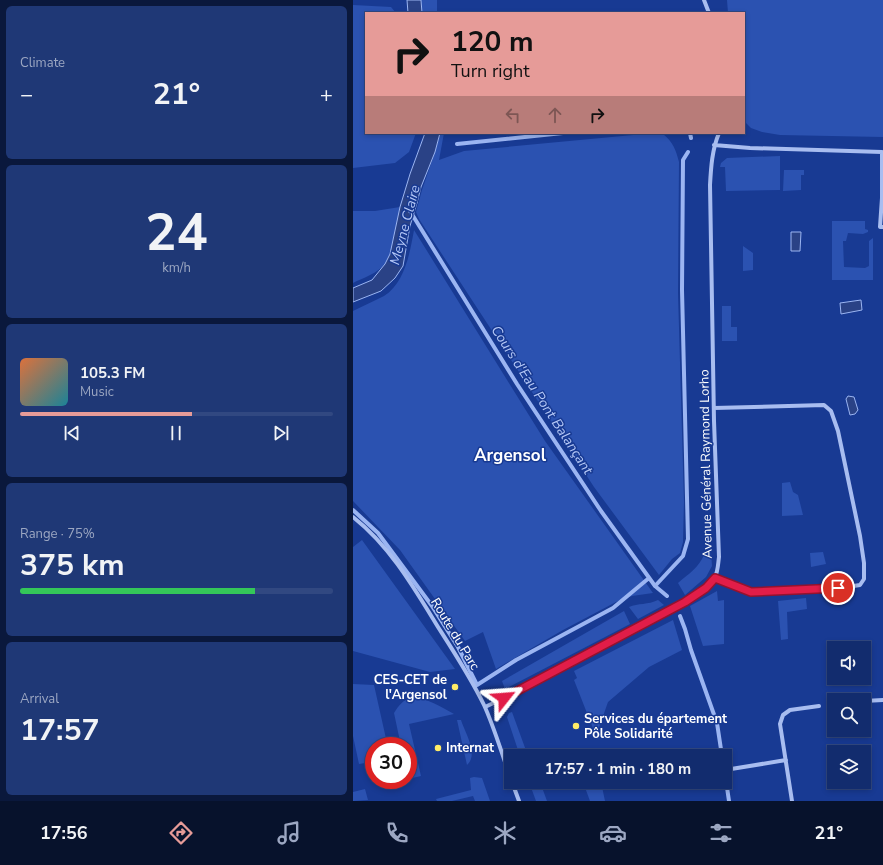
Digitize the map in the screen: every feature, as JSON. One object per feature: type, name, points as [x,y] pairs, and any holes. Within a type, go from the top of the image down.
[{"type":"street","points":[[704,0],[709,12]]},
{"type":"street","name":"Avenue Général Raymond Lorho","points":[[485,707],[685,602],[706,588],[715,578],[719,558],[714,408],[711,162],[714,145],[719,134]]},
{"type":"street","points":[[714,145],[750,148],[882,152],[882,198],[880,227],[883,227]]},
{"type":"street","points":[[714,408],[824,405],[831,411],[838,431],[860,536],[864,563],[864,579],[860,585],[828,590],[751,592],[715,578]]},
{"type":"street","name":"Route du Parc","points":[[353,517],[367,528],[382,544],[418,593],[485,707],[504,761]]},
{"type":"street","points":[[871,701],[883,700]]},
{"type":"street","points":[[793,801],[779,724],[783,715],[790,710],[819,706]]},
{"type":"street","points":[[732,769],[786,760]]},
{"type":"street","name":"Route du Parc","points":[[514,789],[519,801]]},
{"type":"shaded area","points":[[421,0],[437,0],[437,12],[422,12]]},
{"type":"shaded area","points":[[727,0],[883,0],[883,137],[780,135],[762,132],[751,128],[745,122],[745,12],[728,12]]},
{"type":"shaded area","points":[[353,5],[391,7],[395,12],[365,12],[365,134],[416,134],[409,152],[395,163],[353,168]]},
{"type":"shaded area","points":[[440,134],[444,134],[439,160],[464,151],[633,135],[663,134],[674,146],[679,162],[678,293],[684,502],[683,542],[680,553],[672,559],[659,575],[594,487],[419,219],[416,212]]},
{"type":"shaded area","points":[[780,156],[780,190],[726,191],[725,167],[720,167],[721,163],[727,158]]},
{"type":"shaded area","points":[[784,170],[804,170],[804,175],[801,175],[801,190],[783,191]]},
{"type":"shaded area","points":[[400,207],[393,245],[385,264],[374,273],[353,283],[353,211],[375,211]]},
{"type":"shaded area","points":[[832,221],[865,221],[865,229],[868,230],[868,232],[863,234],[848,233],[846,241],[843,241],[844,267],[865,268],[869,266],[869,241],[873,238],[873,280],[832,280]]},
{"type":"shaded area","points":[[414,230],[545,441],[653,593],[632,596],[616,602],[563,630],[496,669],[483,632],[465,641],[400,550],[353,501],[353,311],[384,296],[397,283],[402,275],[411,248]]},
{"type":"shaded area","points":[[743,246],[753,253],[753,270],[743,271]]},
{"type":"shaded area","points":[[722,306],[731,306],[731,327],[737,327],[737,341],[722,341]]},
{"type":"shaded area","points":[[790,482],[793,492],[798,495],[803,515],[782,516],[782,483]]},
{"type":"shaded area","points":[[362,540],[455,669],[430,672],[353,651],[353,547]]},
{"type":"shaded area","points":[[706,550],[711,552],[712,566],[706,577],[685,595],[678,583],[698,565]]},
{"type":"shaded area","points":[[823,552],[826,564],[811,567],[810,553]]},
{"type":"shaded area","points":[[717,591],[718,601],[724,600],[724,644],[703,646],[690,606]]},
{"type":"shaded area","points":[[806,598],[807,609],[787,612],[788,639],[781,640],[778,601]]},
{"type":"shaded area","points":[[658,600],[664,605],[638,619],[629,607],[651,603]]},
{"type":"shaded area","points":[[624,611],[630,624],[505,689],[502,681]]},
{"type":"shaded area","points":[[673,620],[682,650],[649,667],[608,702],[596,736],[574,680],[577,678],[574,671]]},
{"type":"shaded area","points":[[353,684],[374,685],[386,737],[365,737],[365,763],[359,764],[353,736]]},
{"type":"shaded area","points":[[412,697],[418,698],[428,701],[454,714],[409,724],[412,737],[399,737],[394,713],[401,703]]},
{"type":"shaded area","points":[[512,712],[525,749],[518,749],[507,717],[509,713]]},
{"type":"shaded area","points":[[457,720],[461,720],[470,743],[472,755],[467,765]]},
{"type":"shaded area","points":[[417,759],[421,776],[417,777]]},
{"type":"shaded area","points":[[470,778],[482,778],[490,801],[475,801],[473,796],[452,801],[437,801],[436,799],[471,790]]},
{"type":"shaded area","points":[[365,789],[368,800],[353,801],[353,792]]},
{"type":"shaded area","points":[[532,789],[543,789],[547,801],[536,801]]},
{"type":"shaded area","points":[[586,789],[602,789],[605,801],[590,801]]},
{"type":"water","points":[[407,0],[421,0],[422,12],[408,12]]},
{"type":"water","name":"Meyne Claire","points":[[425,134],[440,134],[435,152],[421,187],[410,226],[403,266],[395,278],[381,291],[353,302],[353,288],[372,280],[385,264],[390,254],[400,207]]},
{"type":"water","points":[[791,232],[801,232],[800,251],[791,251]]},
{"type":"water","points":[[861,300],[862,310],[841,314],[840,303]]},
{"type":"water","points":[[848,396],[854,397],[858,410],[855,414],[850,415],[846,399]]},
{"type":"waterway","points":[[457,144],[553,134]]},
{"type":"waterway","points":[[690,134],[691,138]]},
{"type":"waterway","points":[[655,586],[683,556],[688,539],[682,290],[683,160],[688,152]]},
{"type":"waterway","name":"Cours d'Eau Pont Balançant","points":[[410,211],[517,384],[601,511],[655,586],[667,596]]},
{"type":"waterway","points":[[353,510],[378,533],[432,606],[458,647],[477,685],[516,660],[613,608],[649,578]]},
{"type":"waterway","name":"Cours d'Eau Pont Balançant","points":[[680,616],[717,723],[721,749]]},
{"type":"waterway","name":"Cours d'Eau Pont Balançant","points":[[727,789],[729,801]]},
{"type":"place","name":"CES-CET de l'Argensol","points":[[455,687]]},
{"type":"place","name":"Services du épartement Pôle Solidarité","points":[[576,726]]},
{"type":"place","name":"Internat","points":[[438,748]]},
{"type":"district","name":"Argensol","points":[[510,455]]},
{"type":"route","points":[[504,698],[685,602],[706,588],[715,578],[751,592],[828,590],[838,588]]}]
